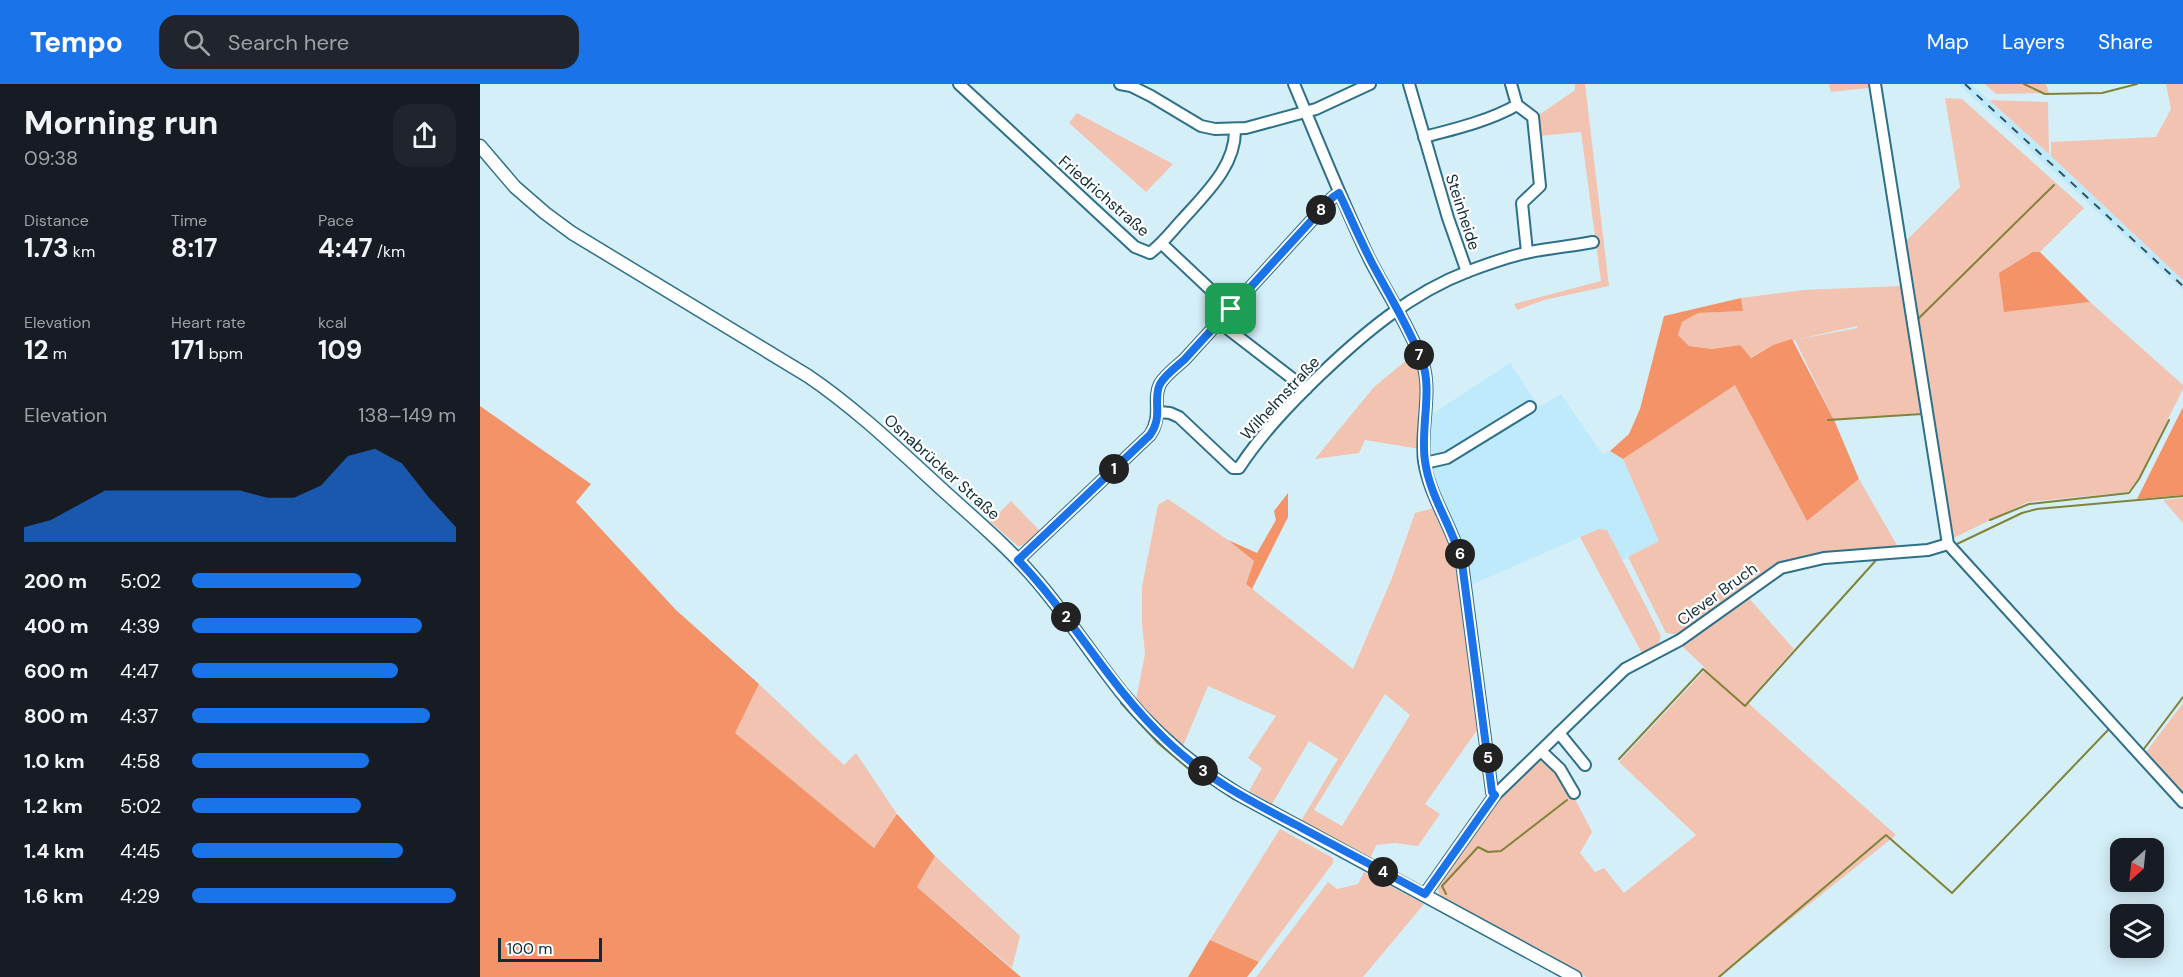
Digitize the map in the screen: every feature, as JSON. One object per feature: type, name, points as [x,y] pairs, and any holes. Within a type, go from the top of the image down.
[{"type":"main road","name":"Osnabrücker Straße","points":[[480,146],[515,187],[559,223],[798,370],[847,403],[1018,560],[1060,610],[1123,694],[1166,740],[1219,782],[1575,977]]},
{"type":"street","name":"Friedrichstraße","points":[[959,84],[1135,247],[1150,253],[1162,244],[1231,309]]},
{"type":"street","points":[[1120,84],[1131,86],[1151,96],[1201,126],[1215,129],[1246,128],[1306,112],[1370,84]]},
{"type":"street","points":[[1294,84],[1339,193],[1423,363],[1425,372],[1425,462],[1433,494],[1455,541],[1462,563],[1492,792],[1495,795]]},
{"type":"street","name":"Steinheide","points":[[1397,309],[1467,272],[1448,218],[1409,84]]},
{"type":"street","points":[[1511,84],[1517,105],[1533,117],[1540,186],[1522,203],[1527,252]]},
{"type":"street","points":[[1875,88],[1948,544],[2183,802]]},
{"type":"street","points":[[1424,137],[1462,127],[1517,105]]},
{"type":"street","points":[[1162,244],[1221,174],[1235,139],[1235,129]]},
{"type":"street","points":[[1018,560],[1150,435],[1159,412],[1159,386],[1164,378],[1184,360],[1339,193]]},
{"type":"street","points":[[1467,272],[1527,252],[1593,242]]},
{"type":"street","name":"Wilhelmstraße","points":[[1159,412],[1179,417],[1233,468],[1239,468],[1262,435],[1306,389],[1357,340],[1397,309]]},
{"type":"street","points":[[1219,322],[1306,389]]},
{"type":"street","points":[[1425,462],[1447,458],[1530,407]]},
{"type":"street","name":"Clever Bruch","points":[[1425,894],[1495,795],[1621,672],[1680,640],[1781,568],[1835,556],[1928,550],[1948,544]]},
{"type":"street","points":[[1558,733],[1586,765]]},
{"type":"street","points":[[1541,751],[1560,770],[1574,793]]},
{"type":"shaded area","points":[[1575,84],[1585,84],[1609,286],[1544,300],[1517,310],[1514,304],[1601,281],[1581,132],[1539,136],[1536,117],[1575,90]]},
{"type":"shaded area","points":[[1829,84],[1871,84],[1868,88],[1831,92]]},
{"type":"shaded area","points":[[1958,84],[1971,84],[2051,156],[2183,280],[2183,290]]},
{"type":"shaded area","points":[[1985,84],[2046,84],[2049,93],[1996,94]]},
{"type":"shaded area","points":[[2166,84],[2183,84],[2183,280],[2051,156],[2051,142],[2156,137],[2171,109]]},
{"type":"shaded area","points":[[1945,98],[1962,99],[2084,208],[2040,252],[2033,252],[2004,311],[2090,302],[2183,385],[2138,479],[2128,492],[2028,502],[1951,539],[1904,243],[1960,187]]},
{"type":"shaded area","points":[[1989,100],[2048,102],[2049,154]]},
{"type":"shaded area","points":[[1077,113],[1173,164],[1146,192],[1069,123]]},
{"type":"shaded area","points":[[2033,252],[2040,252],[2090,302],[2004,312],[1999,273]]},
{"type":"shaded area","points":[[1901,286],[1922,413],[1834,420],[1795,340],[1773,345],[1750,358],[1740,345],[1712,349],[1689,346],[1678,335],[1682,322],[1698,313],[1742,311],[1741,298],[1804,290]],"holes":[[[1857,326],[1857,328],[1796,340]]]},
{"type":"shaded area","points":[[1741,298],[1743,311],[1698,313],[1682,322],[1678,335],[1689,346],[1712,349],[1740,345],[1751,358],[1773,345],[1792,339],[1835,422],[1859,479],[1807,521],[1735,385],[1623,459],[1610,451],[1629,434],[1640,409],[1664,316]]},
{"type":"shaded area","points":[[1414,354],[1418,364],[1421,388],[1420,449],[1365,440],[1359,453],[1315,459],[1374,387]]},
{"type":"shaded area","points":[[1510,363],[1539,407],[1561,394],[1602,454],[1610,451],[1623,459],[1660,541],[1622,560],[1607,530],[1599,529],[1471,585],[1459,538],[1428,464],[1429,416]]},
{"type":"shaded area","points":[[1735,384],[1807,521],[1859,479],[1898,547],[1837,552],[1781,563],[1679,635],[1666,633],[1628,557],[1659,541],[1623,459]]},
{"type":"shaded area","points":[[480,406],[591,484],[576,502],[676,610],[759,684],[735,733],[874,848],[897,814],[935,856],[917,887],[1021,977],[480,977]]},
{"type":"shaded area","points":[[2183,407],[2183,495],[2137,499]]},
{"type":"shaded area","points":[[1288,493],[1288,517],[1252,589],[1246,584],[1254,561],[1228,540],[1257,553],[1276,520],[1274,511]]},
{"type":"shaded area","points":[[2183,498],[2183,523],[2163,500]]},
{"type":"shaded area","points":[[1168,499],[1228,540],[1254,561],[1246,584],[1353,669],[1392,578],[1415,513],[1434,508],[1456,562],[1480,726],[1425,804],[1440,814],[1418,846],[1395,843],[1376,845],[1371,857],[1301,821],[1338,759],[1309,741],[1272,804],[1249,791],[1262,768],[1248,758],[1276,716],[1208,686],[1183,746],[1170,736],[1136,700],[1145,654],[1142,587],[1158,505]],"holes":[[[1385,694],[1410,715],[1342,826],[1314,810]]]},
{"type":"shaded area","points":[[1011,501],[1041,532],[1027,545],[1018,546],[990,522]]},
{"type":"shaded area","points":[[1599,529],[1607,530],[1661,636],[1658,647],[1643,655],[1580,537]]},
{"type":"shaded area","points":[[1748,597],[1794,649],[1747,702],[1896,835],[1718,977],[1586,977],[1549,954],[1444,899],[1438,890],[1440,880],[1490,809],[1540,760],[1546,759],[1566,784],[1592,832],[1580,853],[1595,872],[1604,868],[1624,893],[1696,835],[1619,762],[1706,669],[1682,646]]},
{"type":"shaded area","points":[[759,684],[844,765],[856,753],[897,814],[874,848],[734,733]]},
{"type":"shaded area","points":[[2183,703],[2183,799],[2144,755]]},
{"type":"shaded area","points":[[1280,829],[1333,858],[1333,863],[1259,962],[1210,940]]},
{"type":"shaded area","points":[[935,856],[1020,936],[1012,968],[917,887]]},
{"type":"shaded area","points":[[1364,872],[1424,904],[1363,977],[1256,977],[1328,882],[1337,889],[1358,884]]},
{"type":"shaded area","points":[[1210,940],[1259,962],[1247,977],[1188,977]]},
{"type":"waterway","points":[[2024,84],[2045,94],[2102,93],[2137,84]]},
{"type":"waterway","points":[[1917,320],[2054,185]]},
{"type":"waterway","points":[[522,201],[552,226]]},
{"type":"waterway","points":[[577,243],[713,325]]},
{"type":"waterway","points":[[1828,420],[1922,414]]},
{"type":"waterway","points":[[1990,520],[2029,504],[2129,493],[2139,479],[2169,420]]},
{"type":"waterway","points":[[1957,544],[2022,513],[2037,509],[2183,496]]},
{"type":"waterway","points":[[974,526],[1000,551]]},
{"type":"waterway","points":[[1619,759],[1703,669],[1745,706],[1878,558]]},
{"type":"waterway","points":[[2143,750],[2183,697]]},
{"type":"waterway","points":[[1121,703],[1158,743],[1191,771]]},
{"type":"waterway","points":[[1719,977],[1886,835],[1952,893],[2109,729],[2135,757]]},
{"type":"waterway","points":[[1446,894],[1442,886],[1478,847],[1488,852],[1501,851],[1567,800]]},
{"type":"railway","points":[[1965,84],[2183,286]]},
{"type":"route","points":[[1339,193],[1423,363],[1426,385],[1423,449],[1425,462],[1433,494],[1455,541],[1462,563],[1492,792],[1495,795],[1425,894],[1238,794],[1201,770],[1137,711],[1072,624],[1018,560],[1150,435],[1159,412],[1159,386],[1164,378],[1184,360],[1231,309],[1339,193]]}]
